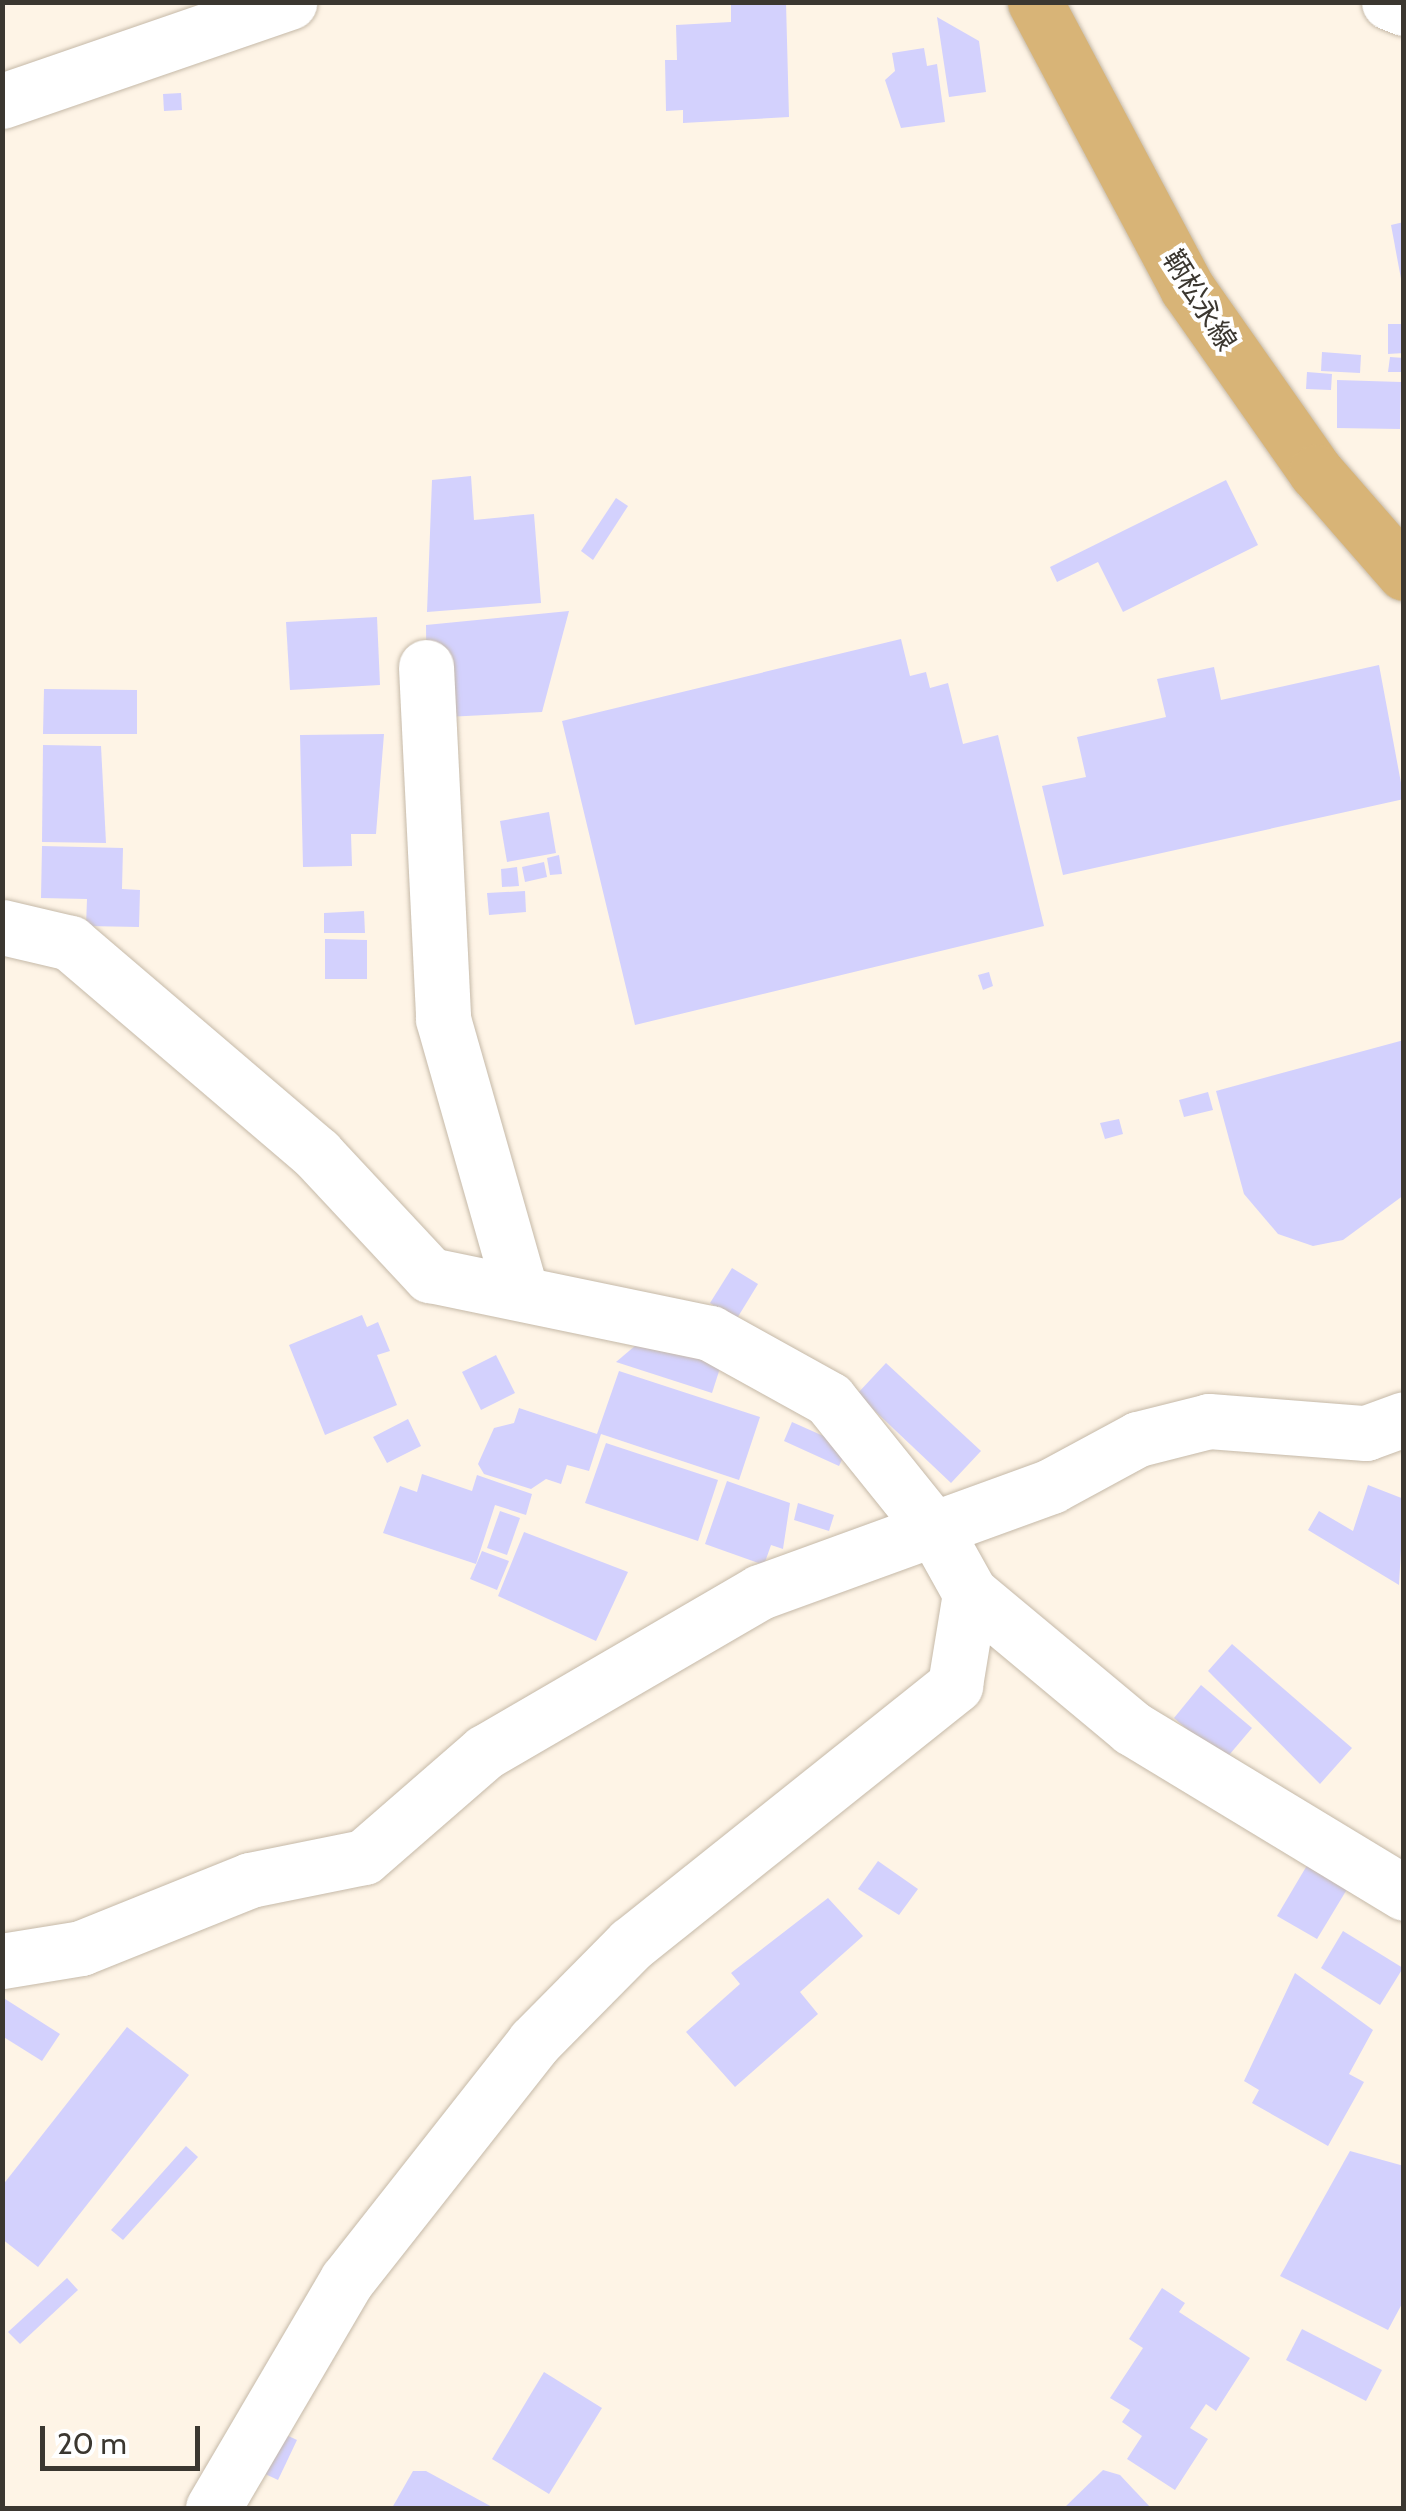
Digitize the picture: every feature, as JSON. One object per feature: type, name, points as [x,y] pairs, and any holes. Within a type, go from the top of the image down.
[{"type":"main road","name":"鞆松永線","points":[[1035,2],[1188,288],[1316,472],[1404,573]]},
{"type":"street","points":[[2,101],[289,2]]},
{"type":"street","points":[[1389,2],[1404,8]]},
{"type":"street","points":[[426,668],[443,1019],[520,1290]]},
{"type":"street","points":[[2,927],[70,943],[317,1154],[430,1275],[520,1290],[710,1333],[828,1399],[936,1532],[970,1592],[1132,1728],[1404,1893]]},
{"type":"street","points":[[2,1961],[81,1948],[250,1880],[364,1857],[484,1752],[760,1592],[936,1532],[1138,1438],[1210,1420],[1366,1432],[1404,1419]]},
{"type":"street","points":[[213,2508],[346,2280],[534,2042],[631,1944],[955,1686],[970,1592]]},
{"type":"building","points":[[731,2],[786,2],[789,117],[683,123],[683,110],[666,111],[665,60],[677,60],[676,25],[731,22]]},
{"type":"building","points":[[937,17],[979,41],[986,92],[949,97]]},
{"type":"building","points":[[924,48],[927,66],[937,64],[945,122],[901,128],[885,80],[895,71],[892,53]]},
{"type":"building","points":[[181,93],[182,110],[164,111],[163,94]]},
{"type":"building","points":[[1404,222],[1404,283],[1402,284],[1391,225]]},
{"type":"building","points":[[1388,324],[1404,324],[1404,353],[1388,354]]},
{"type":"building","points":[[1322,352],[1361,355],[1360,373],[1321,371]]},
{"type":"building","points":[[1390,357],[1404,358],[1404,372],[1388,372]]},
{"type":"building","points":[[1307,372],[1332,374],[1331,390],[1306,389]]},
{"type":"building","points":[[1337,380],[1401,382],[1400,429],[1337,428]]},
{"type":"building","points":[[471,476],[474,520],[534,514],[541,603],[427,612],[432,480]]},
{"type":"building","points":[[1226,480],[1258,545],[1123,612],[1098,562],[1057,582],[1050,567]]},
{"type":"building","points":[[616,498],[628,506],[593,560],[581,551]]},
{"type":"building","points":[[569,611],[542,712],[427,718],[426,625]]},
{"type":"building","points":[[377,617],[380,685],[290,690],[286,622]]},
{"type":"building","points":[[901,639],[910,676],[926,672],[930,688],[948,683],[963,744],[998,735],[1044,926],[635,1025],[562,721]]},
{"type":"building","points":[[1379,665],[1404,799],[1063,875],[1042,786],[1086,777],[1077,737],[1166,717],[1157,679],[1214,667],[1221,700]]},
{"type":"building","points":[[44,689],[137,690],[137,734],[43,734]]},
{"type":"building","points":[[384,734],[376,834],[351,834],[352,866],[303,867],[300,735]]},
{"type":"building","points":[[43,745],[101,746],[106,843],[42,842]]},
{"type":"building","points":[[549,812],[556,853],[507,862],[500,821]]},
{"type":"building","points":[[42,846],[123,848],[122,889],[140,890],[139,927],[86,926],[87,899],[41,898]]},
{"type":"building","points":[[559,855],[562,874],[550,875],[547,858]]},
{"type":"building","points":[[544,862],[547,877],[525,882],[522,867]]},
{"type":"building","points":[[517,867],[519,886],[502,887],[501,869]]},
{"type":"building","points":[[525,891],[526,912],[489,915],[487,893]]},
{"type":"building","points":[[364,911],[365,933],[324,933],[324,913]]},
{"type":"building","points":[[325,939],[367,940],[367,979],[325,979]]},
{"type":"building","points":[[989,972],[993,986],[983,990],[978,975]]},
{"type":"building","points":[[1404,1040],[1404,1195],[1343,1240],[1313,1246],[1278,1234],[1244,1194],[1216,1091]]},
{"type":"building","points":[[1208,1092],[1213,1110],[1184,1117],[1179,1100]]},
{"type":"building","points":[[1119,1119],[1123,1134],[1105,1139],[1100,1123]]},
{"type":"building","points":[[732,1268],[758,1284],[736,1320],[710,1303]]},
{"type":"building","points":[[362,1315],[367,1327],[378,1322],[390,1351],[377,1355],[397,1405],[325,1435],[289,1345]]},
{"type":"building","points":[[642,1340],[721,1365],[712,1393],[616,1362]]},
{"type":"building","points":[[496,1355],[515,1393],[481,1410],[462,1372]]},
{"type":"building","points":[[886,1363],[981,1451],[951,1483],[857,1394]]},
{"type":"building","points":[[619,1371],[760,1417],[739,1480],[601,1434],[589,1471],[567,1465],[561,1484],[546,1479],[531,1489],[484,1474],[478,1464],[494,1428],[514,1423],[519,1408],[597,1434]]},
{"type":"building","points":[[408,1419],[421,1446],[387,1463],[373,1437]]},
{"type":"building","points":[[792,1422],[848,1447],[839,1466],[784,1441]]},
{"type":"building","points":[[606,1443],[718,1480],[698,1541],[585,1503]]},
{"type":"building","points":[[422,1474],[472,1491],[477,1475],[532,1494],[526,1515],[495,1505],[476,1564],[383,1533],[400,1486],[417,1492]]},
{"type":"building","points":[[727,1481],[790,1503],[783,1549],[771,1545],[764,1565],[705,1544]]},
{"type":"building","points":[[1368,1485],[1404,1499],[1399,1585],[1308,1530],[1319,1511],[1353,1531]]},
{"type":"building","points":[[798,1503],[834,1515],[829,1531],[794,1520]]},
{"type":"building","points":[[500,1511],[520,1518],[507,1555],[487,1548]]},
{"type":"building","points":[[524,1532],[628,1572],[596,1641],[498,1596]]},
{"type":"building","points":[[482,1551],[509,1561],[497,1590],[470,1579]]},
{"type":"building","points":[[1232,1644],[1352,1748],[1320,1784],[1208,1671]]},
{"type":"building","points":[[1201,1685],[1252,1728],[1224,1761],[1174,1718]]},
{"type":"building","points":[[878,1861],[918,1889],[899,1915],[858,1889]]},
{"type":"building","points":[[1309,1862],[1349,1886],[1317,1939],[1277,1916]]},
{"type":"building","points":[[828,1898],[863,1936],[800,1992],[818,2014],[735,2087],[686,2032],[740,1984],[731,1973]]},
{"type":"building","points":[[1343,1931],[1403,1968],[1380,2005],[1321,1968]]},
{"type":"building","points":[[1295,1973],[1373,2030],[1349,2074],[1364,2082],[1328,2146],[1252,2103],[1259,2090],[1244,2081]]},
{"type":"building","points":[[2,1997],[60,2034],[42,2061],[2,2036]]},
{"type":"building","points":[[127,2027],[189,2075],[38,2267],[2,2239],[2,2186]]},
{"type":"building","points":[[186,2146],[198,2157],[123,2240],[111,2230]]},
{"type":"building","points":[[1350,2151],[1404,2166],[1404,2300],[1388,2330],[1280,2276]]},
{"type":"building","points":[[67,2278],[78,2290],[20,2344],[8,2332]]},
{"type":"building","points":[[1162,2288],[1185,2303],[1179,2312],[1250,2358],[1216,2411],[1206,2404],[1190,2428],[1208,2439],[1175,2490],[1127,2459],[1142,2436],[1122,2422],[1130,2410],[1110,2398],[1143,2348],[1129,2339]]},
{"type":"building","points":[[1302,2329],[1382,2370],[1366,2401],[1286,2360]]},
{"type":"building","points":[[544,2372],[602,2408],[549,2494],[492,2459]]},
{"type":"building","points":[[261,2423],[297,2440],[278,2480],[242,2463]]},
{"type":"building","points":[[1103,2470],[1120,2475],[1151,2508],[1064,2508]]},
{"type":"building","points":[[413,2471],[426,2471],[494,2508],[392,2508]]}]
